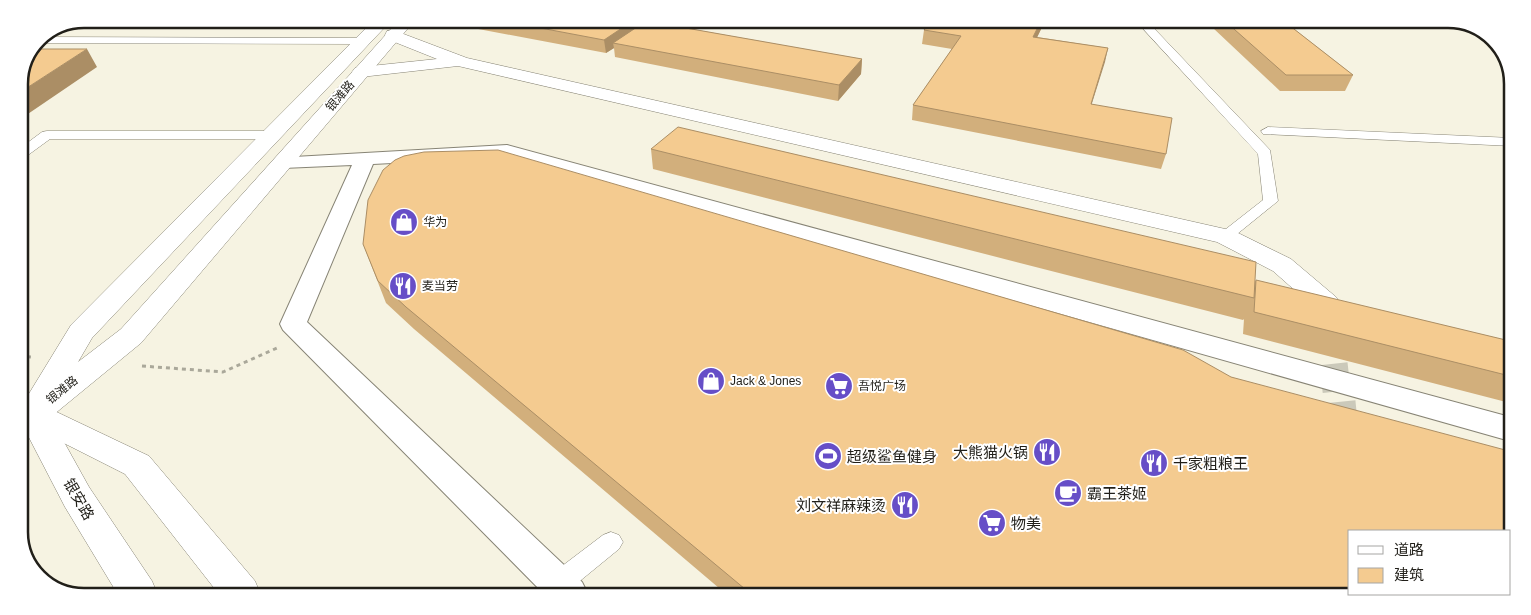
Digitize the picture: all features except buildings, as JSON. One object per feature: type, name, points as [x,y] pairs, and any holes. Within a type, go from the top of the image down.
[{"type":"street","name":"银滩路","points":[[28,409],[81,332],[364,41],[388,28]]},
{"type":"street","name":"银滩路","points":[[28,413],[131,336],[361,72],[392,28]]},
{"type":"street","points":[[400,28],[462,62],[1225,236],[1282,265],[1295,274],[1326,303]]},
{"type":"street","points":[[361,72],[462,62]]},
{"type":"street","points":[[283,162],[507,151],[1504,427]]},
{"type":"street","points":[[365,158],[293,324],[555,588]]},
{"type":"street","points":[[28,420],[137,465],[236,588]]},
{"type":"street","name":"银安路","points":[[28,426],[77,497],[135,588]]},
{"type":"lane","points":[[1147,28],[1264,153],[1271,201],[1225,236]]},
{"type":"lane","points":[[49,40],[364,41]]},
{"type":"lane","points":[[1268,131],[1503,142]]},
{"type":"lane","points":[[28,149],[47,135],[273,135]]},
{"type":"lane","points":[[561,588],[611,542]]},
{"type":"path","points":[[97,362],[223,372],[305,336]]},
{"type":"path","points":[[28,357],[64,359]]},
{"type":"tunnel","points":[[1329,322],[1338,404]]},
{"type":"tunnel","points":[[1338,402],[1342,443]]},
{"type":"place","name":"华为","points":[[404,222]]},
{"type":"place","name":"麦当劳","points":[[403,286]]},
{"type":"place","name":"Jack & Jones","points":[[711,381]]},
{"type":"place","name":"吾悦广场","points":[[839,386]]},
{"type":"place","name":"大熊猫火锅","points":[[1047,452]]},
{"type":"place","name":"超级鲨鱼健身","points":[[828,456]]},
{"type":"place","name":"千家粗粮王","points":[[1154,463]]},
{"type":"place","name":"霸王茶姬","points":[[1068,493]]},
{"type":"place","name":"刘文祥麻辣烫","points":[[905,505]]},
{"type":"place","name":"物美","points":[[992,523]]}]
